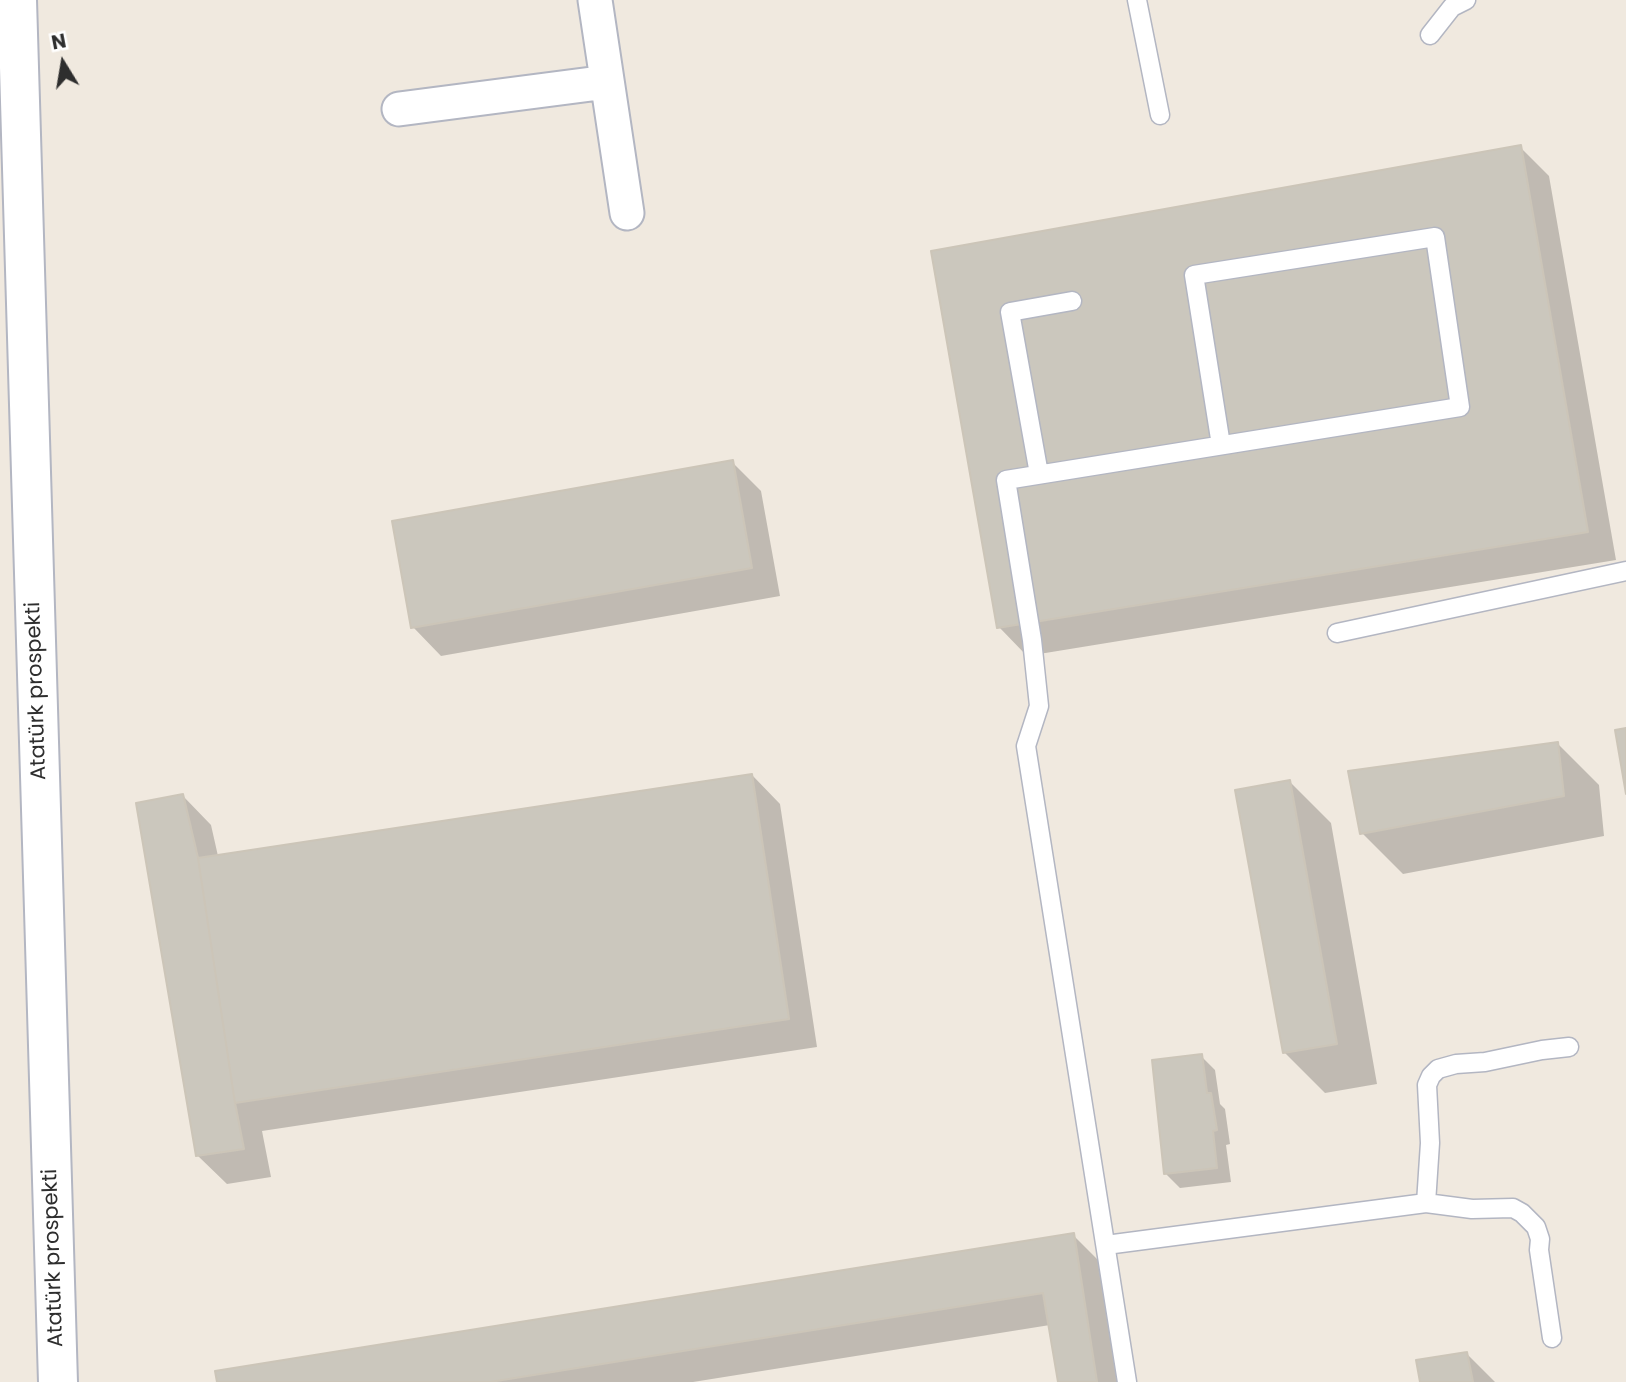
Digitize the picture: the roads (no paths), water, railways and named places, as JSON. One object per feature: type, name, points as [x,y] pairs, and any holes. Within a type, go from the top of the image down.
[{"type":"main road","name":"Atatürk prospekti","points":[[17,0],[58,1382]]},
{"type":"street","points":[[595,0],[627,213]]},
{"type":"street","points":[[399,109],[607,82]]},
{"type":"lane","points":[[1137,0],[1160,115]]},
{"type":"lane","points":[[1430,35],[1452,7],[1466,0]]},
{"type":"lane","points":[[1128,1382],[1026,746],[1040,706],[1006,480],[1039,474],[1221,446],[1460,407],[1435,237],[1194,275],[1221,446]]},
{"type":"lane","points":[[1039,474],[1010,312],[1072,302]]},
{"type":"lane","points":[[1336,633],[1626,571]]},
{"type":"lane","points":[[1426,1203],[1430,1143],[1427,1085],[1431,1076],[1438,1069],[1456,1065],[1569,1047]]},
{"type":"lane","points":[[1106,1245],[1426,1203],[1472,1209],[1513,1208],[1536,1227],[1540,1239],[1539,1250],[1552,1338]]}]
